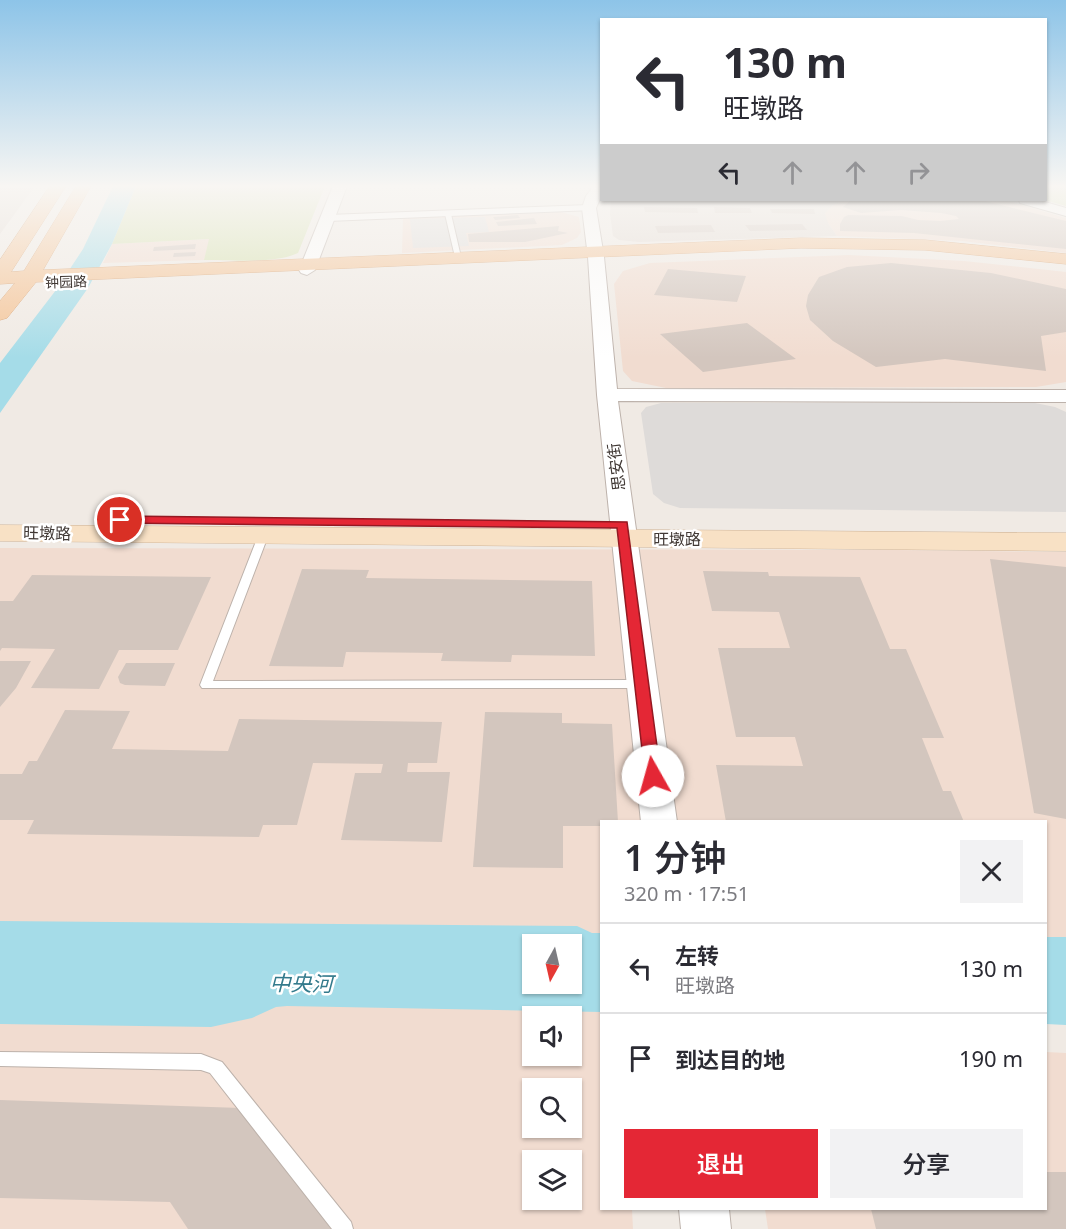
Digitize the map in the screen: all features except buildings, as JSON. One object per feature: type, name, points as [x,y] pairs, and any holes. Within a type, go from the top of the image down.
[{"type":"main road","points":[[0,276],[21,243]]},
{"type":"main road","points":[[0,314],[28,280],[49,243]]},
{"type":"main road","name":"钟园路","points":[[0,284],[28,280],[778,243]]},
{"type":"main road","name":"钟园路","points":[[869,243],[968,248],[1066,259]]},
{"type":"main road","name":"钟园路","points":[[308,267],[458,257],[864,248],[967,254],[1066,265]]},
{"type":"main road","name":"钟园路","points":[[0,276],[28,280]]},
{"type":"main road","name":"旺墩路","points":[[0,519],[1066,542]]},
{"type":"main road","name":"旺墩路","points":[[0,533],[263,536],[1066,528]]},
{"type":"street","points":[[308,267],[318,243]]},
{"type":"street","name":"思安街","points":[[594,243],[607,395],[659,820]]},
{"type":"street","points":[[607,395],[1066,396]]},
{"type":"street","points":[[704,1210],[706,1229]]},
{"type":"lane","points":[[455,243],[458,257]]},
{"type":"lane","points":[[263,536],[206,685],[641,684]]},
{"type":"lane","points":[[0,1059],[201,1062],[216,1067],[344,1229]]},
{"type":"shaded area","points":[[209,243],[204,260],[103,263],[112,244]]},
{"type":"shaded area","points":[[402,243],[566,243],[562,245],[402,253]]},
{"type":"shaded area","points":[[413,243],[468,243],[469,246],[413,248]]},
{"type":"shaded area","points":[[982,243],[1066,243],[1066,253]]},
{"type":"shaded area","points":[[849,255],[964,261],[1066,272],[1066,382],[1036,387],[666,388],[632,381],[623,371],[614,284],[623,271],[650,263]]},
{"type":"shaded area","points":[[1030,402],[1055,407],[1066,412],[1066,512],[680,508],[664,503],[653,494],[641,413],[646,407],[661,403]]},
{"type":"shaded area","points":[[0,548],[1066,552],[1066,937],[1047,937],[1047,820],[600,820],[600,1210],[632,1210],[633,1229],[0,1229]]},
{"type":"shaded area","points":[[1047,1052],[1066,1053],[1066,1229],[768,1229],[765,1210],[1047,1210]]},
{"type":"green space","points":[[208,243],[302,243],[298,253],[277,259],[204,260]]},
{"type":"water","points":[[86,243],[112,243],[88,288],[0,413],[0,363],[56,290]]},
{"type":"water","name":"中央河","points":[[0,921],[577,926],[592,933],[600,933],[600,1012],[582,1012],[582,1006],[522,1006],[522,1010],[287,1006],[276,1007],[252,1018],[211,1027],[0,1024]]},
{"type":"water","points":[[1047,937],[1066,937],[1066,1025],[1047,1024]]},
{"type":"route","points":[[120,520],[623,525],[653,776]]}]
